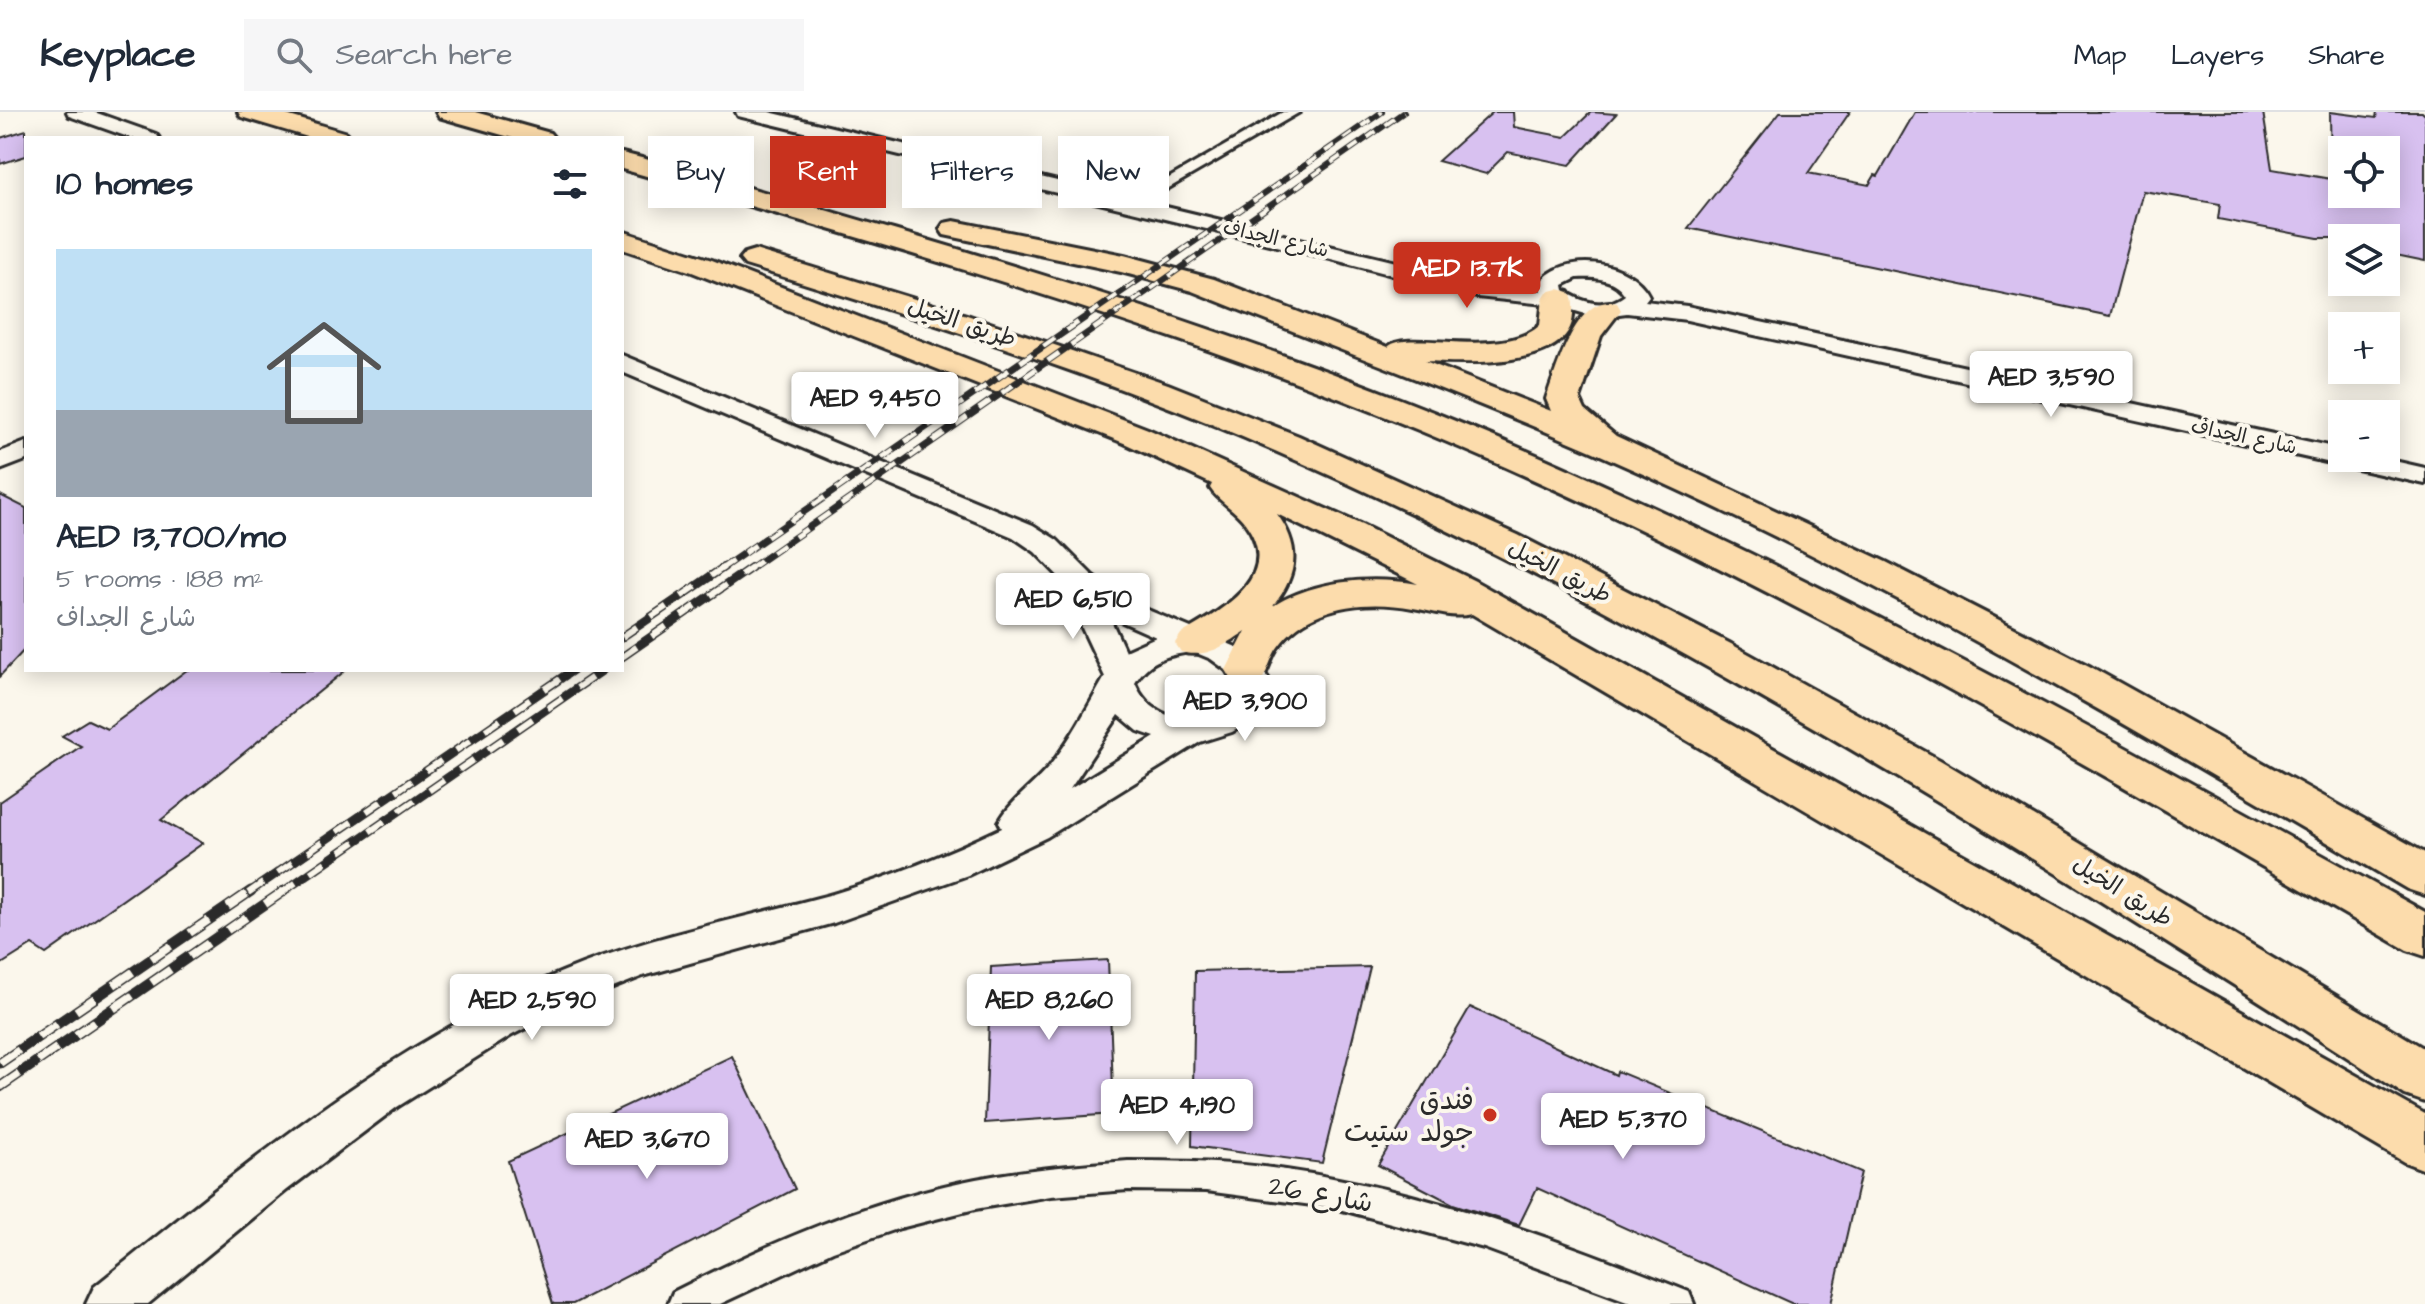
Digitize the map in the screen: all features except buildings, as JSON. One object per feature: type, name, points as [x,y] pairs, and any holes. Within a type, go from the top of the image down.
[{"type":"highway","points":[[250,112],[331,136]]},
{"type":"highway","points":[[448,112],[534,136]]},
{"type":"highway","points":[[624,162],[648,169]]},
{"type":"highway","points":[[754,188],[1124,264],[1203,285],[1629,454],[1872,570],[2076,677],[2304,804],[2425,876]]},
{"type":"highway","points":[[754,199],[1035,281],[1189,331],[1321,379],[1555,477],[1717,552],[1894,641],[2063,732],[2425,936]]},
{"type":"highway","name":"طريق الخيل","points":[[624,220],[1019,340],[1271,436],[1432,508],[1594,587],[1773,683],[1978,802],[2425,1078]]},
{"type":"highway","points":[[624,241],[702,266],[1136,436],[1348,533],[1461,590],[2425,1144]]},
{"type":"highway","points":[[1253,305],[1383,346],[1424,352],[1466,353],[1507,349],[1544,338],[1556,324],[1558,291]]},
{"type":"highway","points":[[1622,303],[1586,335],[1563,399],[1565,407],[1578,423],[1629,454]]},
{"type":"highway","points":[[1136,436],[1248,502],[1265,519],[1274,539],[1276,561],[1269,582],[1255,603],[1232,622],[1195,642]]},
{"type":"highway","points":[[1247,670],[1259,642],[1284,617],[1323,598],[1368,592],[1413,594],[1455,604],[1564,649]]},
{"type":"street","points":[[76,112],[143,136]]},
{"type":"street","name":"شارع الجداف","points":[[745,112],[1058,186]]},
{"type":"street","points":[[1169,185],[1293,112]]},
{"type":"street","points":[[1169,182],[1175,181]]},
{"type":"street","points":[[1175,181],[1167,203],[1181,216]]},
{"type":"street","name":"شارع الجداف","points":[[1147,208],[1518,297],[1558,291],[1586,271],[1609,274],[1628,282],[1622,303]]},
{"type":"street","name":"شارع الجداف","points":[[1558,291],[1584,308],[1622,303],[1687,313],[2425,476]]},
{"type":"street","points":[[624,364],[1023,531],[1066,563],[1082,583],[1132,615],[1195,642],[1218,647],[1236,657],[1247,670],[1252,685],[1248,701],[1236,715],[1217,725],[1193,730],[1169,729],[1148,723],[1126,705],[1082,583]]},
{"type":"street","points":[[0,442],[24,432]]},
{"type":"street","points":[[0,462],[24,451]]},
{"type":"street","points":[[983,850],[1055,784],[1081,750],[1128,664],[1140,654],[1166,645],[1195,642]]},
{"type":"street","points":[[111,1304],[389,1087],[474,1034],[560,991],[644,958],[871,896],[931,874],[1033,828],[1193,730]]},
{"type":"street","name":"شارع 26","points":[[685,1304],[738,1274],[810,1242],[881,1216],[953,1196],[1024,1183],[1096,1176],[1190,1175],[1285,1184],[1379,1203],[1584,1267],[1677,1304]]},
{"type":"railway","points":[[1090,314],[1382,112]]},
{"type":"railway","points":[[1115,314],[1404,112]]},
{"type":"railway","points":[[721,569],[1093,312]]},
{"type":"railway","points":[[749,569],[1118,312]]},
{"type":"railway","points":[[624,636],[724,567]]},
{"type":"railway","points":[[624,656],[752,567]]},
{"type":"railway","points":[[248,893],[570,672]]},
{"type":"railway","points":[[281,893],[600,672]]},
{"type":"railway","points":[[0,1063],[251,891]]},
{"type":"railway","points":[[0,1087],[284,891]]},
{"type":"place","name":"فندق جولد ستيت","points":[[1490,1115]]}]
